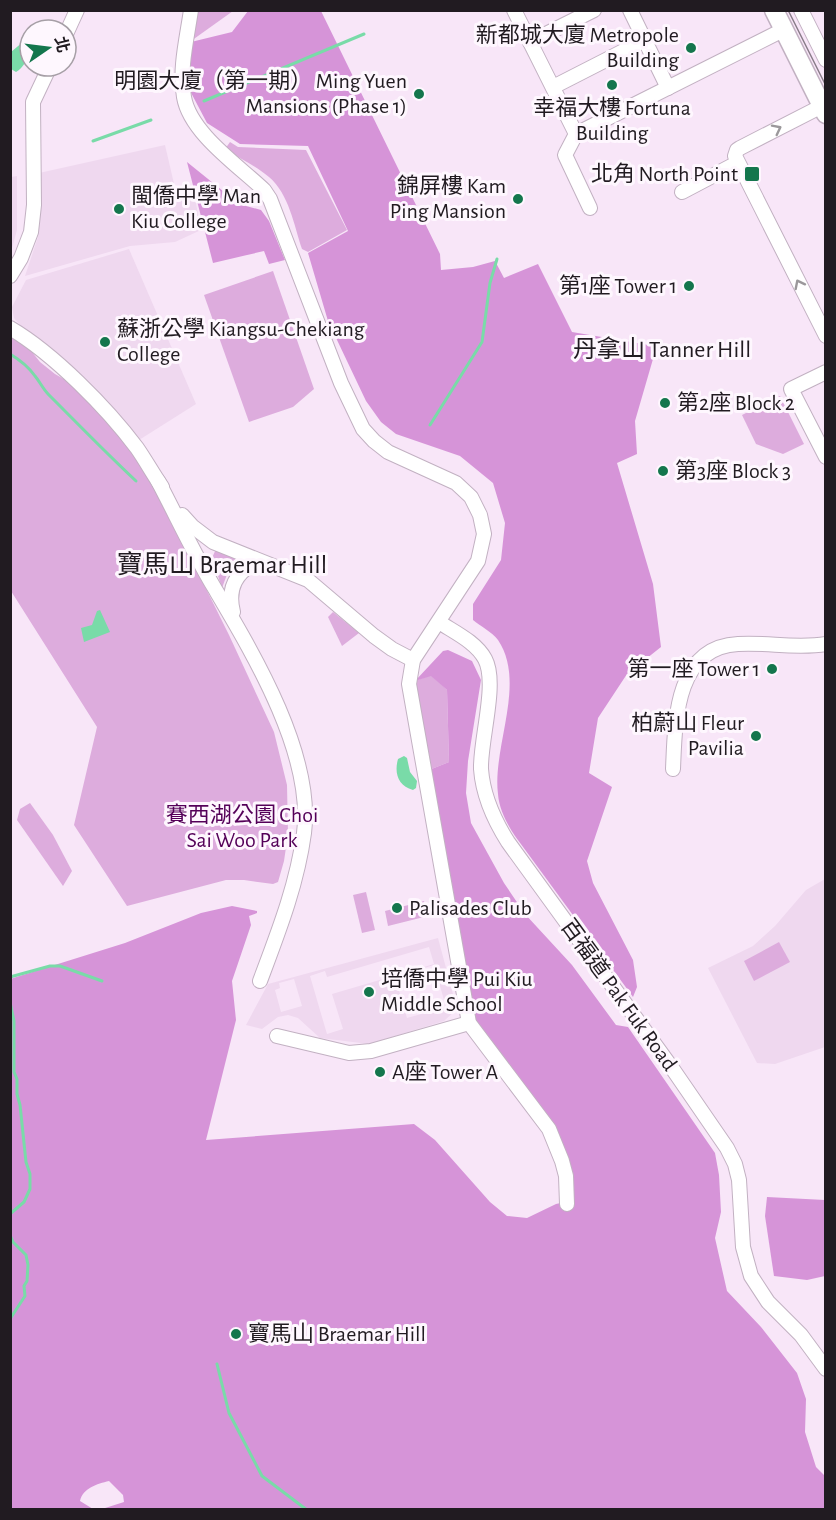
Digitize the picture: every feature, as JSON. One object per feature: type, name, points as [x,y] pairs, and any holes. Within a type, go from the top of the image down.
[{"type":"main road","points":[[774,10],[824,108]]},
{"type":"street","points":[[191,10],[183,76],[184,98],[189,112],[208,139],[264,190],[270,199],[341,383],[359,422],[368,435],[388,452],[456,483],[471,497],[480,514],[484,534],[478,561],[413,660],[409,684],[469,1023],[549,1129],[564,1168],[567,1204]]},
{"type":"street","points":[[514,10],[576,134]]},
{"type":"street","points":[[530,42],[594,10]]},
{"type":"street","points":[[630,10],[669,87]]},
{"type":"street","points":[[801,10],[825,60]]},
{"type":"street","points":[[590,208],[565,155],[576,134],[783,30]]},
{"type":"street","points":[[553,87],[645,40]]},
{"type":"street","points":[[10,276],[21,258],[30,232],[34,205],[33,102],[44,78]]},
{"type":"street","points":[[682,192],[736,158],[740,148],[824,108]]},
{"type":"street","points":[[736,158],[825,336]]},
{"type":"street","points":[[10,328],[48,357],[93,398],[137,449],[184,519],[213,542],[308,580],[374,636],[413,660]]},
{"type":"street","points":[[825,372],[791,389],[825,457]]},
{"type":"street","points":[[158,481],[203,566],[234,617],[290,736],[298,765],[303,800],[304,832],[295,880],[260,981]]},
{"type":"street","points":[[203,566],[205,555],[213,542]]},
{"type":"street","points":[[234,617],[230,601],[234,582],[247,567],[258,561]]},
{"type":"street","name":"百福道 Pak Fuk Road","points":[[439,622],[480,651],[489,670],[481,771],[489,804],[508,842],[721,1138],[735,1164],[741,1188],[742,1237],[745,1258],[751,1275],[777,1312],[809,1344],[825,1369]]},
{"type":"street","points":[[674,769],[675,724],[680,696],[696,663],[705,655],[733,644],[806,646],[825,644]]},
{"type":"street","points":[[277,1036],[349,1053],[371,1051],[469,1023]]},
{"type":"shaded area","points":[[248,11],[321,11],[440,254],[441,270],[473,267],[495,261],[504,278],[538,264],[572,332],[673,349],[653,359],[635,421],[637,454],[617,463],[653,584],[661,647],[627,674],[598,718],[589,773],[612,787],[587,861],[593,883],[633,960],[637,987],[633,997],[515,836],[500,805],[497,776],[507,716],[509,676],[506,657],[498,640],[473,620],[473,604],[501,560],[505,523],[493,483],[460,456],[396,434],[381,422],[366,401],[328,321],[308,253],[348,231],[308,146],[240,144],[207,123],[188,87],[191,42],[232,32]]},
{"type":"shaded area","points":[[18,46],[18,70],[16,72],[11,69],[11,52]]},
{"type":"shaded area","name":"閩僑中學 Man Kiu College","points":[[165,145],[178,201],[195,198],[201,230],[175,242],[130,246],[25,276],[38,237],[39,173]]},
{"type":"shaded area","points":[[187,162],[239,204],[261,210],[269,221],[285,260],[269,264],[264,251],[213,263]]},
{"type":"shaded area","points":[[17,176],[17,230],[11,252],[11,177]]},
{"type":"shaded area","name":"蘇浙公學 Kiangsu-Chekiang College","points":[[129,249],[196,404],[139,440],[26,332],[14,318],[12,307],[26,280]]},
{"type":"shaded area","points":[[100,610],[110,632],[84,642],[81,628],[92,625],[97,611]]},
{"type":"shaded area","points":[[448,650],[472,661],[481,680],[468,761],[466,793],[471,823],[504,883],[525,914],[572,965],[616,1025],[628,1027],[715,1153],[721,1212],[715,1238],[727,1291],[761,1327],[797,1373],[806,1399],[805,1432],[816,1467],[825,1476],[825,1509],[102,1509],[124,1502],[123,1495],[109,1481],[91,1487],[84,1493],[80,1501],[93,1509],[11,1509],[10,979],[125,943],[201,913],[232,906],[257,911],[249,916],[251,925],[232,981],[236,1020],[206,1140],[414,1124],[435,1140],[490,1202],[507,1216],[527,1218],[556,1204],[574,1200],[567,1163],[475,1020],[429,770],[449,762],[447,690],[431,676],[415,681],[443,651]]},
{"type":"shaded area","points":[[404,756],[407,758],[410,772],[417,781],[416,788],[413,790],[398,778],[398,759]]},
{"type":"shaded area","points":[[825,879],[825,1047],[775,1064],[757,1063],[708,968],[753,946],[775,926],[806,890]]},
{"type":"shaded area","name":"培僑中學 Pui Kiu Middle School","points":[[438,938],[457,1009],[444,1021],[369,1044],[320,1038],[298,1018],[288,1015],[278,1017],[262,1029],[246,1025],[268,984]],"holes":[[[429,947],[434,964],[332,994],[343,1029],[327,1034],[310,976],[325,971],[327,977]],[[434,965],[446,1007],[407,1018],[395,977]],[[294,979],[302,1006],[281,1012],[275,990],[280,988],[279,983]]]},
{"type":"shaded area","points":[[767,1197],[825,1200],[825,1276],[807,1280],[774,1276],[765,1216]]},
{"type":"green space","points":[[192,11],[233,11],[191,41]]},
{"type":"green space","points":[[230,142],[238,147],[306,150],[347,230],[308,252],[302,249],[290,210],[276,184],[264,173],[225,149]]},
{"type":"green space","points":[[273,271],[314,389],[293,407],[249,422],[204,295]]},
{"type":"green space","name":"賽西湖公園 Choi Sai Woo Park","points":[[11,334],[28,347],[40,362],[55,374],[76,386],[131,449],[152,480],[229,635],[274,732],[287,785],[288,834],[278,882],[273,884],[226,880],[127,906],[74,825],[97,727],[11,591]]},
{"type":"green space","points":[[780,396],[804,444],[783,454],[756,444],[742,415]]},
{"type":"green space","points":[[216,549],[240,559],[229,569],[222,588],[212,558]]},
{"type":"green space","points":[[333,612],[359,633],[342,646],[328,617]]},
{"type":"green space","points":[[431,675],[447,690],[449,762],[429,770],[415,681]]},
{"type":"green space","points":[[30,803],[53,835],[72,871],[63,886],[17,820],[20,809]]},
{"type":"green space","points":[[366,892],[375,930],[362,933],[353,895]]},
{"type":"green space","points":[[424,901],[428,916],[388,926],[385,911]]},
{"type":"green space","points":[[779,942],[790,962],[754,981],[744,961]]},
{"type":"waterway","points":[[204,101],[364,34]]},
{"type":"waterway","points":[[93,141],[151,120]]},
{"type":"waterway","points":[[430,425],[482,342],[490,283],[497,259]]},
{"type":"waterway","points":[[10,354],[27,366],[49,395],[136,481]]},
{"type":"waterway","points":[[10,977],[50,966],[60,966],[102,981]]},
{"type":"waterway","points":[[10,1002],[14,1021],[14,1072],[17,1079],[26,1162],[30,1174],[30,1189],[24,1202],[10,1214]]},
{"type":"waterway","points":[[10,1235],[13,1242],[26,1255],[28,1265],[27,1281],[24,1286],[25,1296],[10,1319]]},
{"type":"waterway","points":[[217,1364],[229,1413],[262,1476],[307,1510]]},
{"type":"tram line","points":[[788,10],[826,86]]},
{"type":"place","name":"新都城大廈 Metropole Building","points":[[691,48]]},
{"type":"place","name":"幸福大樓 Fortuna Building","points":[[612,85]]},
{"type":"place","name":"明園大廈（第一期） Ming Yuen Mansions (Phase 1)","points":[[419,94]]},
{"type":"place","name":"北角 North Point","points":[[752,174]]},
{"type":"place","name":"錦屏樓 Kam Ping Mansion","points":[[518,199]]},
{"type":"place","name":"閩僑中學 Man Kiu College","points":[[119,209]]},
{"type":"place","name":"第1座 Tower 1","points":[[689,286]]},
{"type":"place","name":"蘇浙公學 Kiangsu-Chekiang College","points":[[105,342]]},
{"type":"place","name":"第2座 Block 2","points":[[665,403]]},
{"type":"place","name":"第3座 Block 3","points":[[663,471]]},
{"type":"place","name":"第一座 Tower 1","points":[[772,669]]},
{"type":"place","name":"柏蔚山 Fleur Pavilia","points":[[756,736]]},
{"type":"place","name":"Palisades Club","points":[[397,908]]},
{"type":"place","name":"培僑中學 Pui Kiu Middle School","points":[[369,992]]},
{"type":"place","name":"A座 Tower A","points":[[380,1072]]},
{"type":"place","name":"寶馬山 Braemar Hill","points":[[236,1334]]},
{"type":"district","name":"丹拿山 Tanner Hill","points":[[662,350]]},
{"type":"district","name":"寶馬山 Braemar Hill","points":[[222,565]]}]
